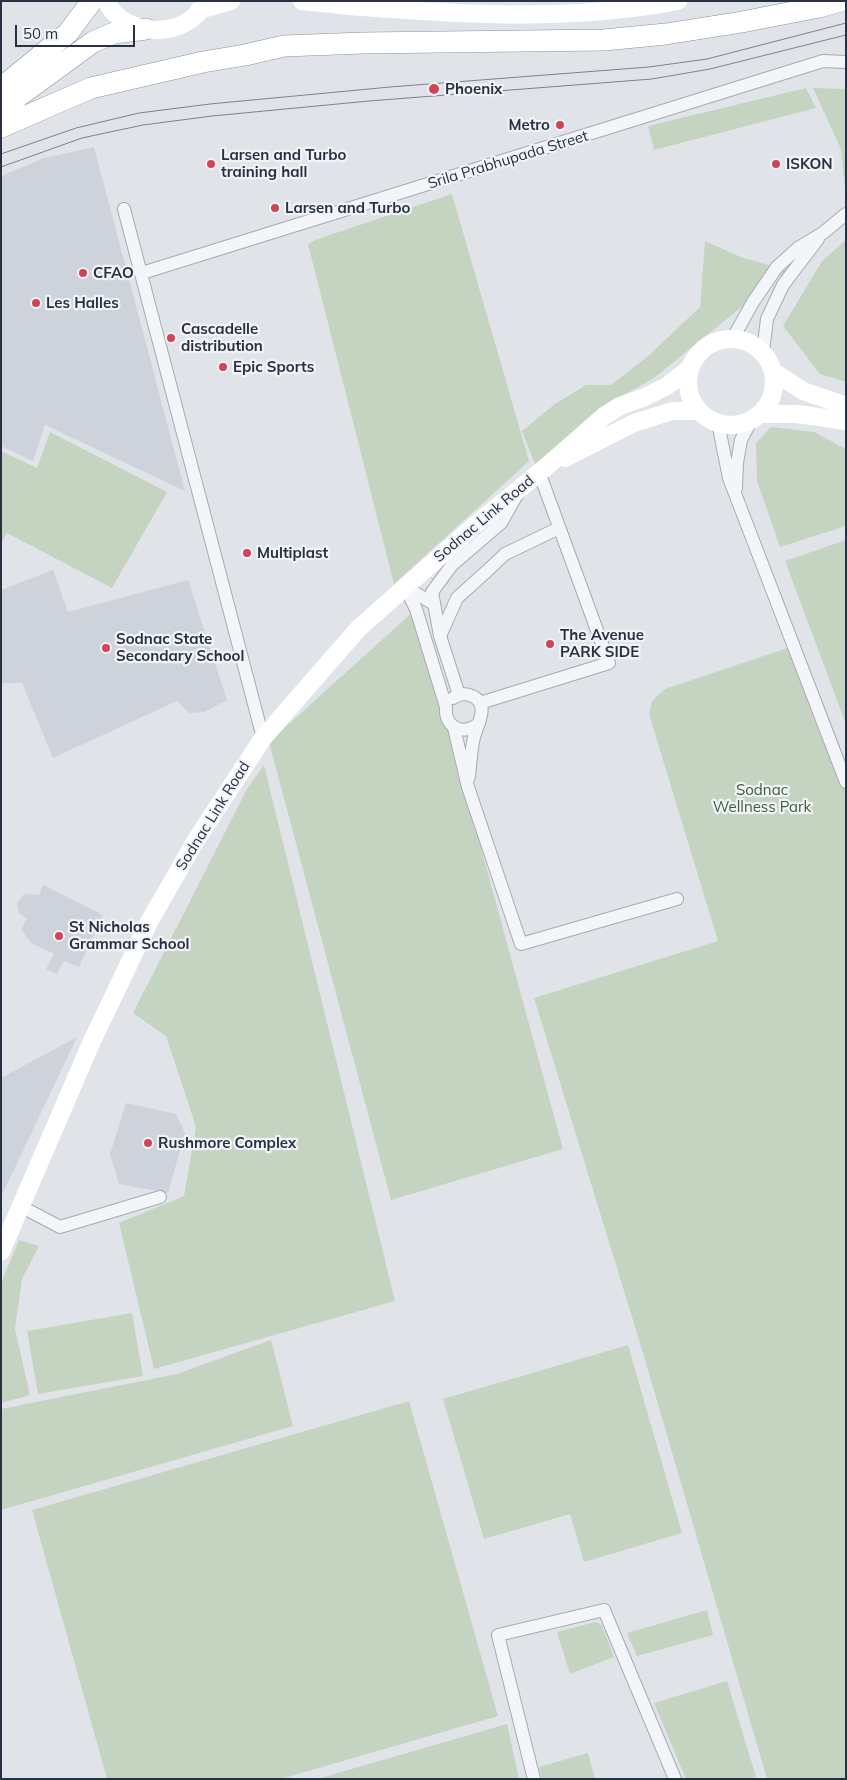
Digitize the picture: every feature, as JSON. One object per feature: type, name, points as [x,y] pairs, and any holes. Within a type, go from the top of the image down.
[{"type":"highway","points":[[1,88],[68,33],[92,1]]},
{"type":"highway","points":[[1,127],[90,88],[203,62],[284,46],[613,39],[666,34],[732,24],[841,1]]},
{"type":"highway","points":[[1,109],[93,42],[114,33],[146,29]]},
{"type":"main road","points":[[106,1],[120,18],[137,28],[156,31],[174,28],[191,19],[202,6],[231,1]]},
{"type":"main road","points":[[302,1],[361,7],[514,16],[604,12],[678,1]]},
{"type":"main road","points":[[756,418],[768,405],[773,395],[775,384],[774,372],[763,352],[755,345],[733,338],[716,341],[702,349],[694,358],[688,380],[692,402],[708,419],[718,424],[729,426],[740,425],[756,418],[797,414],[846,421]]},
{"type":"main road","name":"Sodnac Link Road","points":[[1,1252],[92,1041],[149,922],[196,840],[263,738],[358,629],[405,587],[604,416],[620,406],[645,397],[667,386],[690,368]]},
{"type":"main road","points":[[774,372],[802,391],[846,406]]},
{"type":"main road","name":"Sodnac Link Road","points":[[542,470],[634,423],[672,411],[699,411]]},
{"type":"street","name":"Srila Prabhupada Street","points":[[142,273],[822,61],[846,62]]},
{"type":"street","points":[[124,208],[263,738]]},
{"type":"street","points":[[763,352],[767,318],[783,285],[823,234],[846,214]]},
{"type":"street","points":[[733,338],[753,302],[777,267],[798,248],[823,234]]},
{"type":"street","points":[[736,495],[737,463],[741,440],[756,418]]},
{"type":"street","points":[[718,424],[727,470],[845,778]]},
{"type":"street","points":[[480,703],[609,663],[559,528],[542,470]]},
{"type":"street","points":[[459,695],[440,636],[432,592],[452,565],[501,523],[522,486]]},
{"type":"street","points":[[440,636],[457,598],[505,554],[559,528]]},
{"type":"street","points":[[405,587],[434,604]]},
{"type":"street","points":[[405,587],[416,609],[446,706],[447,718],[454,728],[468,787],[521,944],[677,899]]},
{"type":"street","points":[[446,706],[454,697],[459,695],[471,695],[480,703],[482,714],[473,742],[468,787]]},
{"type":"street","points":[[454,728],[466,730],[477,725]]},
{"type":"street","points":[[22,1207],[60,1227],[160,1197]]},
{"type":"street","points":[[534,1779],[498,1635],[604,1610],[676,1779]]},
{"type":"shaded area","points":[[94,147],[185,491],[45,425],[33,461],[1,446],[1,176],[44,158]]},
{"type":"shaded area","name":"Sodnac State Secondary School","points":[[53,570],[68,612],[188,580],[227,700],[204,712],[189,713],[177,701],[53,758],[22,683],[1,683],[1,590]]},
{"type":"shaded area","name":"St Nicholas Grammar School","points":[[43,885],[103,915],[79,967],[64,961],[57,974],[46,969],[54,954],[31,943],[21,929],[27,919],[19,913],[17,903],[24,894],[39,895]]},
{"type":"shaded area","points":[[77,1037],[1,1197],[1,1078]]},
{"type":"shaded area","name":"Rushmore Complex","points":[[126,1103],[176,1114],[185,1133],[168,1193],[119,1184],[110,1154]]},
{"type":"green space","points":[[806,88],[816,108],[654,150],[648,126]]},
{"type":"green space","points":[[813,88],[846,89],[846,201],[841,149]]},
{"type":"green space","points":[[452,194],[529,461],[394,584],[308,244]]},
{"type":"green space","points":[[846,240],[846,382],[820,374],[783,326],[822,261]]},
{"type":"green space","points":[[705,241],[743,258],[787,270],[654,378],[606,405],[535,464],[522,431],[555,404],[586,385],[611,385],[647,357],[700,307]]},
{"type":"green space","points":[[771,427],[814,432],[846,449],[846,526],[780,547],[757,481],[756,443]]},
{"type":"green space","points":[[50,432],[167,492],[112,588],[7,533],[1,543],[1,451],[37,468]]},
{"type":"green space","points":[[846,540],[846,724],[785,561]]},
{"type":"green space","points":[[416,609],[563,1149],[391,1200],[269,742]]},
{"type":"green space","name":"Sodnac Wellness Park","points":[[793,646],[846,784],[846,1779],[767,1779],[644,1356],[534,998],[718,941],[649,714],[652,701],[665,689]]},
{"type":"green space","points":[[264,765],[395,1301],[154,1369],[119,1223],[184,1196],[196,1127],[166,1036],[133,1013],[247,789]]},
{"type":"green space","points":[[19,1240],[39,1246],[22,1279],[15,1329],[30,1395],[1,1403],[1,1283]]},
{"type":"green space","points":[[132,1313],[143,1376],[38,1394],[27,1331]]},
{"type":"green space","points":[[271,1340],[293,1426],[1,1510],[1,1409],[177,1374]]},
{"type":"green space","points":[[628,1345],[682,1533],[584,1562],[570,1514],[484,1539],[443,1399]]},
{"type":"green space","points":[[409,1401],[498,1716],[281,1779],[107,1779],[32,1510]]},
{"type":"green space","points":[[707,1610],[713,1635],[637,1656],[627,1633]]},
{"type":"green space","points":[[595,1622],[602,1625],[614,1657],[570,1674],[557,1632]]},
{"type":"green space","points":[[727,1681],[756,1777],[749,1779],[686,1779],[654,1703]]},
{"type":"green space","points":[[507,1724],[519,1779],[317,1779]]},
{"type":"green space","points":[[588,1753],[595,1779],[542,1779],[539,1767]]},
{"type":"tram line","points":[[1,154],[76,128],[139,113],[210,104],[390,87],[649,67],[707,59],[846,23]]},
{"type":"tram line","points":[[1,167],[82,138],[143,125],[212,116],[369,101],[652,79],[710,69],[846,35]]},
{"type":"place","name":"Phoenix","points":[[434,89]]},
{"type":"place","name":"Metro","points":[[560,125]]},
{"type":"place","name":"Larsen and Turbo training hall","points":[[211,164]]},
{"type":"place","name":"ISKON","points":[[776,164]]},
{"type":"place","name":"Larsen and Turbo","points":[[275,208]]},
{"type":"place","name":"CFAO","points":[[83,273]]},
{"type":"place","name":"Les Halles","points":[[36,303]]},
{"type":"place","name":"Cascadelle distribution","points":[[171,338]]},
{"type":"place","name":"Epic Sports","points":[[223,367]]},
{"type":"place","name":"Multiplast","points":[[247,553]]},
{"type":"place","name":"The Avenue PARK SIDE","points":[[550,644]]},
{"type":"place","name":"Sodnac State Secondary School","points":[[106,648]]},
{"type":"place","name":"St Nicholas Grammar School","points":[[59,936]]},
{"type":"place","name":"Rushmore Complex","points":[[148,1143]]}]
